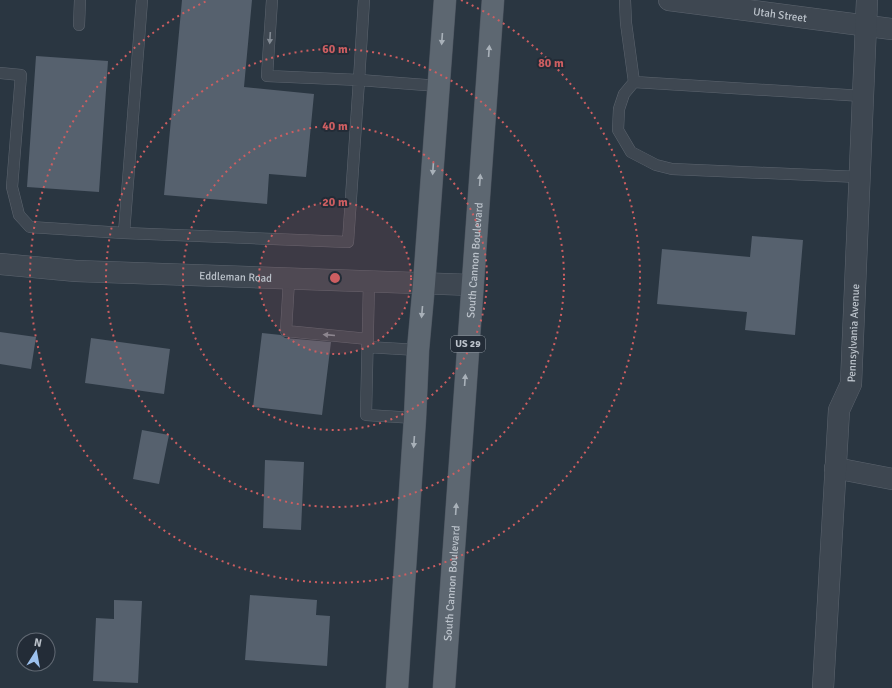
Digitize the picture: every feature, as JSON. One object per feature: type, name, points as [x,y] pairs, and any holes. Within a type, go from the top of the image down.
[{"type":"main road","points":[[397,688],[415,418],[418,350],[445,0]]},
{"type":"main road","name":"South Cannon Boulevard","points":[[444,688],[493,0]]},
{"type":"street","name":"Utah Street","points":[[669,0],[715,3],[892,29]]},
{"type":"street","name":"Pennsylvania Avenue","points":[[823,688],[839,410],[851,384],[867,0]]},
{"type":"street","name":"Eddleman Road","points":[[0,264],[76,271],[472,286]]},
{"type":"street","points":[[835,468],[892,479]]},
{"type":"lane","points":[[79,25],[80,0]]},
{"type":"lane","points":[[124,233],[142,0]]},
{"type":"lane","points":[[272,0],[267,76],[359,80],[439,86]]},
{"type":"lane","points":[[0,73],[21,75],[12,187],[19,215],[30,227],[124,233],[348,242],[364,0]]},
{"type":"lane","points":[[626,0],[626,23],[634,82],[624,94],[619,109],[618,130],[630,152],[656,165],[672,169],[859,177]]},
{"type":"lane","points":[[634,82],[863,96]]},
{"type":"lane","points":[[289,280],[286,331],[418,350]]},
{"type":"lane","points":[[369,282],[366,415],[415,418]]},
{"type":"building","points":[[182,0],[252,0],[244,87],[314,94],[306,177],[269,174],[267,204],[164,195]]},
{"type":"building","points":[[36,56],[108,61],[99,192],[27,187]]},
{"type":"building","points":[[752,236],[803,240],[795,335],[745,330],[747,312],[657,304],[662,249],[750,257]]},
{"type":"building","points":[[0,332],[36,337],[31,369],[0,364]]},
{"type":"building","points":[[262,333],[281,335],[285,338],[331,342],[322,415],[253,407]]},
{"type":"building","points":[[91,338],[170,349],[164,394],[85,383]]},
{"type":"building","points":[[142,430],[169,435],[159,484],[133,479]]},
{"type":"building","points":[[265,460],[304,462],[301,530],[263,528]]},
{"type":"building","points":[[250,595],[317,600],[316,615],[330,616],[327,666],[245,660]]},
{"type":"building","points":[[114,600],[142,601],[138,683],[93,681],[96,618],[114,619]]}]
